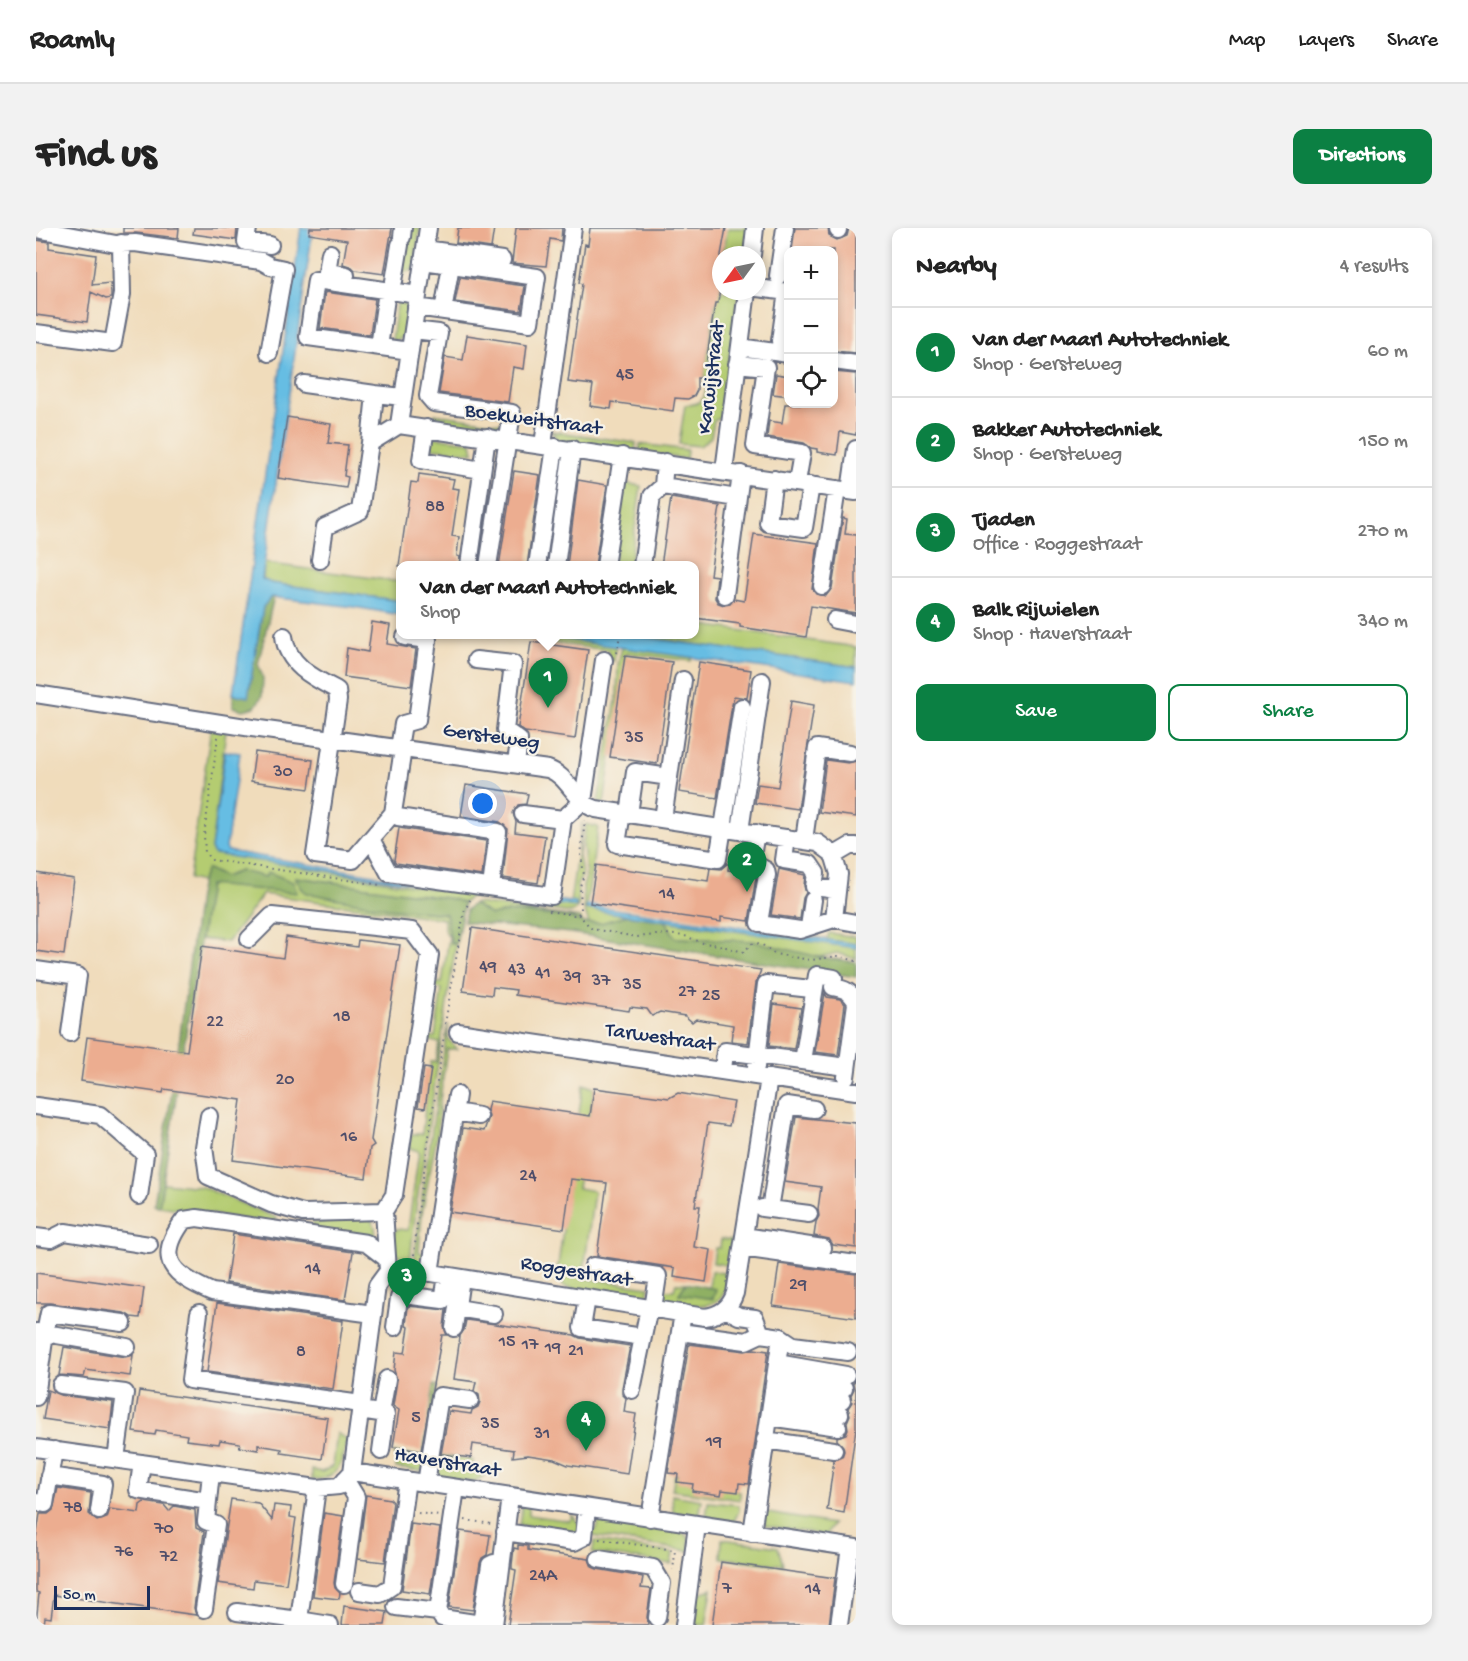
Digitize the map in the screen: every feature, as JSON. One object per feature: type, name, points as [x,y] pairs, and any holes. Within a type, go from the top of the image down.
[{"type":"street","points":[[248,228],[246,242],[270,245]]},
{"type":"street","points":[[370,443],[399,425],[428,228]]},
{"type":"street","points":[[538,561],[573,228]]},
{"type":"street","points":[[753,246],[755,228]]},
{"type":"street","points":[[778,276],[785,228]]},
{"type":"street","points":[[36,230],[261,261],[284,269],[269,353]]},
{"type":"street","points":[[379,347],[402,237]]},
{"type":"street","points":[[36,333],[113,343],[122,294],[121,243]]},
{"type":"street","points":[[330,253],[327,272],[390,286],[418,296],[444,311],[530,323],[537,277],[451,265],[424,255]]},
{"type":"street","points":[[424,255],[502,260]]},
{"type":"street","points":[[444,311],[451,265]]},
{"type":"street","points":[[390,286],[316,280],[308,337],[410,351]]},
{"type":"street","points":[[766,289],[784,291]]},
{"type":"street","name":"Karwijstraat","points":[[724,471],[746,300]]},
{"type":"street","points":[[413,330],[438,333],[428,396],[434,403],[512,413],[489,561]]},
{"type":"street","points":[[739,356],[784,348]]},
{"type":"street","points":[[739,356],[766,367],[755,446],[802,453],[804,528],[768,522],[774,479]]},
{"type":"street","points":[[838,362],[856,364]]},
{"type":"street","points":[[304,384],[403,397]]},
{"type":"street","points":[[320,560],[325,527],[360,511],[375,394]]},
{"type":"street","points":[[733,401],[761,404]]},
{"type":"street","name":"Boekweitstraat","points":[[399,425],[847,490]]},
{"type":"street","points":[[426,428],[421,460],[482,470]]},
{"type":"street","points":[[469,561],[487,437]]},
{"type":"street","points":[[822,586],[856,448]]},
{"type":"street","points":[[557,561],[572,449]]},
{"type":"street","points":[[606,561],[622,456]]},
{"type":"street","points":[[643,561],[652,496],[663,486],[666,462]]},
{"type":"street","points":[[724,595],[741,474]]},
{"type":"street","points":[[663,486],[737,498]]},
{"type":"street","points":[[835,620],[856,624]]},
{"type":"street","points":[[284,636],[290,658],[319,682],[337,690],[334,739],[315,855],[353,860],[393,813],[403,724],[417,720],[428,640],[420,639]]},
{"type":"street","points":[[476,660],[513,664],[505,730],[519,740],[516,764]]},
{"type":"street","points":[[371,839],[388,873],[552,896],[563,819],[583,801],[604,660]]},
{"type":"street","points":[[663,819],[683,680]]},
{"type":"street","points":[[762,681],[748,832],[751,862],[766,870],[767,875],[763,924],[800,930],[834,919],[856,923]]},
{"type":"street","name":"Gersteweg","points":[[36,694],[220,723],[516,764],[556,772],[591,808],[804,840],[818,843],[833,856]]},
{"type":"street","points":[[669,777],[635,772],[617,844],[718,859],[742,707]]},
{"type":"street","points":[[804,840],[817,748],[850,753]]},
{"type":"street","points":[[393,813],[398,818],[498,832],[491,887]]},
{"type":"street","points":[[523,814],[563,819]]},
{"type":"street","points":[[787,838],[784,860],[810,864],[816,873],[814,887],[837,890]]},
{"type":"street","points":[[834,919],[839,874],[833,856],[850,846],[856,846]]},
{"type":"street","points":[[809,927],[813,900]]},
{"type":"street","points":[[249,939],[272,916],[412,931],[430,955],[394,1195],[384,1211],[387,1265],[377,1286],[361,1407],[349,1475],[357,1497],[351,1588],[380,1594],[392,1586],[407,1480]]},
{"type":"street","points":[[36,970],[78,976],[70,1032]]},
{"type":"street","points":[[792,1081],[799,1061],[817,975],[834,978],[833,987],[845,989],[852,994],[856,1003],[847,1067],[850,1090]]},
{"type":"street","points":[[761,1334],[755,1318],[739,1316],[725,1309],[735,1293],[749,1206],[763,1082],[758,1055],[766,984],[811,989]]},
{"type":"street","name":"Tarwestraat","points":[[458,1032],[723,1071],[763,1082],[792,1081],[850,1090]]},
{"type":"street","points":[[723,1071],[725,1051],[847,1067]]},
{"type":"street","points":[[763,1082],[779,1103],[814,1109]]},
{"type":"street","points":[[395,1328],[399,1298],[404,1295],[443,1300],[457,1095]]},
{"type":"street","points":[[771,1209],[787,1104]]},
{"type":"street","points":[[36,1106],[100,1115],[145,1154],[139,1196]]},
{"type":"street","points":[[455,1112],[479,1116]]},
{"type":"street","points":[[209,1116],[204,1147],[208,1176],[270,1204],[303,1213],[384,1211]]},
{"type":"street","points":[[749,1206],[809,1214]]},
{"type":"street","points":[[373,1314],[212,1292],[190,1283],[176,1273],[170,1259],[170,1245],[184,1220],[197,1218],[366,1243],[387,1265]]},
{"type":"street","points":[[36,1237],[51,1239],[65,1232],[149,1245]]},
{"type":"street","points":[[743,1242],[856,1254]]},
{"type":"street","points":[[743,1242],[856,1264]]},
{"type":"street","name":"Roggestraat","points":[[387,1265],[705,1317],[725,1309]]},
{"type":"street","points":[[593,1266],[658,1276],[632,1390]]},
{"type":"street","points":[[446,1275],[457,1308],[454,1328]]},
{"type":"street","points":[[587,1298],[582,1328],[643,1337]]},
{"type":"street","points":[[457,1308],[494,1314]]},
{"type":"street","points":[[36,1397],[42,1312],[123,1323]]},
{"type":"street","points":[[200,1313],[190,1380],[361,1407],[386,1414],[381,1451]]},
{"type":"street","points":[[650,1518],[683,1313]]},
{"type":"street","points":[[680,1332],[746,1341],[761,1334],[781,1337],[793,1345],[848,1352]]},
{"type":"street","points":[[40,1333],[127,1347]]},
{"type":"street","points":[[752,1533],[781,1337]]},
{"type":"street","points":[[381,1413],[387,1379]]},
{"type":"street","points":[[61,1385],[125,1393],[111,1459],[103,1484],[99,1511]]},
{"type":"street","points":[[773,1390],[842,1401]]},
{"type":"street","points":[[773,1390],[842,1401]]},
{"type":"street","points":[[773,1390],[842,1401]]},
{"type":"street","points":[[426,1483],[440,1396],[470,1400]]},
{"type":"street","points":[[765,1440],[834,1450]]},
{"type":"street","name":"Haverstraat","points":[[36,1448],[317,1488],[339,1486],[349,1475],[407,1480],[853,1548]]},
{"type":"street","points":[[36,1502],[45,1504],[54,1450]]},
{"type":"street","points":[[142,1463],[138,1490],[208,1501]]},
{"type":"street","points":[[204,1610],[216,1525],[206,1521],[211,1473]]},
{"type":"street","points":[[49,1476],[103,1484]]},
{"type":"street","points":[[299,1620],[317,1488]]},
{"type":"street","points":[[456,1488],[438,1612],[442,1618],[486,1625],[502,1558],[510,1496]]},
{"type":"street","points":[[505,1532],[574,1542],[584,1537],[587,1508]]},
{"type":"street","points":[[599,1559],[653,1568],[662,1584],[654,1617],[684,1624],[697,1526]]},
{"type":"street","points":[[839,1625],[853,1548]]},
{"type":"street","points":[[662,1584],[689,1590]]},
{"type":"street","points":[[396,1606],[438,1612]]},
{"type":"street","points":[[237,1612],[330,1625]]},
{"type":"path","points":[[618,650],[619,639]]},
{"type":"path","points":[[220,723],[204,835],[205,853],[212,860],[382,885]]},
{"type":"path","points":[[413,1270],[419,1205],[451,990],[464,912],[470,900]]},
{"type":"path","points":[[539,910],[578,914],[591,929],[637,937],[666,934],[685,936],[743,952],[753,943],[761,944],[775,954],[811,960],[838,956],[856,961]]},
{"type":"green space","points":[[409,228],[420,228],[414,270],[402,272]]},
{"type":"green space","points":[[728,228],[749,228],[746,246],[725,246]]},
{"type":"green space","points":[[398,299],[408,305],[403,338],[395,341],[392,340]]},
{"type":"green space","points":[[716,300],[738,300],[720,418],[714,421],[711,437],[700,446],[679,444],[685,405],[696,404],[703,399],[707,381],[720,381],[704,377]]},
{"type":"green space","points":[[435,414],[505,424],[498,429],[498,432],[434,422]]},
{"type":"green space","points":[[551,431],[636,443],[635,452],[555,440]]},
{"type":"green space","points":[[433,437],[472,442],[474,453],[428,448],[428,442]]},
{"type":"green space","points":[[640,444],[687,450],[686,459],[639,452]]},
{"type":"green space","points":[[625,483],[641,486],[631,561],[614,561]]},
{"type":"green space","points":[[264,563],[396,581],[396,600],[271,583],[263,580]]},
{"type":"green space","points":[[274,596],[258,664],[263,678],[262,696],[255,707],[243,710],[233,707],[233,695],[248,696],[263,607],[268,599]]},
{"type":"green space","points":[[699,625],[856,647],[856,667],[657,639],[699,639]]},
{"type":"green space","points":[[533,639],[564,639],[616,646],[614,661],[608,659],[608,650]]},
{"type":"green space","points":[[622,647],[692,657],[691,661],[626,653],[604,803],[598,802],[617,695],[618,665]]},
{"type":"green space","points":[[211,728],[226,730],[211,849],[240,857],[433,889],[570,903],[582,822],[579,856],[582,876],[577,885],[579,904],[571,913],[469,897],[464,903],[453,899],[296,877],[387,908],[446,914],[451,943],[456,944],[410,1261],[402,1260],[389,1244],[396,1229],[408,1230],[419,1151],[409,1148],[411,1134],[422,1134],[431,1061],[436,1062],[439,1043],[425,1039],[425,1036],[435,1037],[442,989],[432,987],[433,983],[442,983],[449,937],[444,929],[444,919],[263,894],[228,942],[201,939],[209,884],[296,892],[265,877],[240,871],[224,877],[208,869],[201,882],[189,879]]},
{"type":"green space","points":[[586,824],[598,827],[586,909],[628,915],[601,923],[589,923],[584,910],[583,886],[586,877],[583,844]]},
{"type":"green space","points":[[207,869],[224,877],[240,871],[265,877],[268,872],[293,882],[297,893],[209,885],[159,1206],[154,1205],[177,1059],[198,896]]},
{"type":"green space","points":[[295,877],[453,899],[464,903],[456,944],[451,943],[446,914],[387,908],[307,893]]},
{"type":"green space","points":[[473,904],[580,918],[584,923],[562,916],[538,913],[514,912],[491,915]]},
{"type":"green space","points":[[473,904],[491,915],[508,912],[569,917],[584,923],[601,923],[628,915],[666,921],[675,938],[753,941],[819,957],[856,962],[856,977],[570,933],[464,922],[466,910]]},
{"type":"green space","points":[[666,921],[749,933],[750,929],[827,939],[829,933],[856,937],[856,959],[837,953],[819,957],[776,951],[753,941],[675,938]]},
{"type":"green space","points":[[448,1024],[448,1039],[457,1049],[447,1049],[438,1129],[422,1214],[419,1252],[427,1255],[420,1263],[414,1262]]},
{"type":"green space","points":[[583,1084],[594,1088],[578,1188],[594,1191],[583,1278],[649,1287],[647,1298],[564,1287],[557,1273]]},
{"type":"green space","points":[[163,1183],[202,1187],[277,1218],[275,1224],[159,1206]]},
{"type":"green space","points":[[369,1216],[375,1227],[376,1240],[312,1230],[313,1223]]},
{"type":"green space","points":[[721,1239],[735,1241],[731,1266],[713,1263],[715,1248],[720,1248]]},
{"type":"green space","points":[[711,1271],[730,1274],[727,1288],[714,1303],[695,1305],[660,1300],[661,1290],[674,1290],[676,1283],[686,1283],[679,1294],[716,1289],[709,1288]]},
{"type":"green space","points":[[686,1283],[716,1289],[713,1299],[679,1294]]},
{"type":"green space","points":[[434,1385],[437,1386],[424,1467],[421,1471],[396,1468],[397,1460],[393,1453],[423,1457]]},
{"type":"green space","points":[[337,1433],[347,1440],[341,1463],[329,1476],[312,1480],[312,1470],[322,1472],[333,1466]]},
{"type":"green space","points":[[438,1455],[473,1460],[472,1471],[482,1472],[484,1476],[474,1482],[440,1478]]},
{"type":"green space","points":[[675,1474],[693,1484],[740,1492],[740,1500],[672,1490]]},
{"type":"green space","points":[[672,1495],[702,1500],[699,1516],[673,1512]]},
{"type":"green space","points":[[708,1502],[739,1505],[739,1511],[734,1521],[706,1517]]},
{"type":"green space","points":[[522,1506],[529,1506],[529,1515],[570,1521],[572,1515],[579,1524],[578,1533],[519,1525]]},
{"type":"green space","points":[[762,1512],[833,1524],[826,1535],[766,1526]]},
{"type":"green space","points":[[599,1517],[676,1527],[689,1538],[690,1551],[587,1535],[596,1529]]},
{"type":"green space","points":[[722,1539],[778,1547],[783,1565],[721,1558]]},
{"type":"green space","points":[[595,1541],[673,1553],[671,1564],[592,1553]]},
{"type":"green space","points":[[712,1589],[706,1625],[693,1625],[698,1594]]},
{"type":"water","points":[[301,228],[313,228],[262,579],[271,583],[396,600],[396,614],[271,597],[263,607],[248,697],[233,694]]},
{"type":"water","points":[[562,639],[657,639],[856,667],[856,681]]},
{"type":"water","points":[[225,751],[240,753],[226,848],[228,851],[374,875],[576,903],[576,907],[214,854],[211,849]]},
{"type":"water","points":[[587,905],[856,944],[856,948],[586,909]]},
{"type":"building","points":[[123,228],[179,228],[178,238],[123,233]]},
{"type":"building","points":[[194,228],[237,228],[236,240],[193,234]]},
{"type":"building","points":[[310,228],[392,228],[384,274],[355,270],[343,264],[347,240],[309,234]]},
{"type":"building","points":[[458,228],[494,228],[491,248],[456,243]]},
{"type":"building","points":[[516,228],[562,228],[561,241],[550,239],[546,266],[512,263]]},
{"type":"building","points":[[590,228],[726,228],[723,246],[712,246],[712,300],[718,300],[718,303],[715,303],[704,378],[697,378],[697,390],[694,396],[688,399],[675,398],[673,411],[612,402],[611,409],[590,406],[593,385],[568,382],[582,284],[579,283],[585,244],[588,245]]},
{"type":"building","points":[[795,228],[828,228],[829,236],[837,240],[847,236],[849,228],[856,228],[856,353],[838,351],[838,246],[793,246]]},
{"type":"building","points":[[36,240],[49,242],[49,248],[96,255],[92,285],[110,283],[111,298],[106,299],[91,292],[87,322],[36,315]]},
{"type":"building","points":[[460,277],[525,286],[521,311],[455,302]]},
{"type":"building","points":[[325,292],[375,299],[370,335],[320,328]]},
{"type":"building","points":[[467,335],[527,344],[524,369],[513,367],[508,402],[439,393],[445,357],[463,360]]},
{"type":"building","points":[[838,372],[856,374],[856,435],[840,432],[837,455],[817,452],[817,449],[804,443],[767,437],[769,421],[782,423],[784,408],[838,408]]},
{"type":"building","points":[[776,374],[784,375],[784,395],[773,394]]},
{"type":"building","points":[[287,417],[331,424],[328,443],[348,445],[344,476],[348,477],[346,488],[278,478]]},
{"type":"building","points":[[514,471],[540,475],[528,561],[500,561]]},
{"type":"building","points":[[419,474],[454,479],[452,488],[459,489],[452,536],[459,537],[457,556],[460,557],[460,561],[400,561],[411,482],[418,483]]},
{"type":"building","points":[[578,480],[607,485],[596,561],[568,561]]},
{"type":"building","points":[[671,498],[720,506],[710,575],[717,576],[715,598],[718,603],[730,604],[734,599],[744,601],[754,534],[818,543],[812,589],[816,594],[826,596],[832,588],[843,518],[847,519],[845,534],[856,535],[856,613],[811,606],[806,637],[699,619],[699,561],[662,561]]},
{"type":"building","points":[[372,622],[390,625],[387,644],[416,649],[411,686],[344,677],[347,648],[368,652]]},
{"type":"building","points":[[531,642],[588,650],[575,739],[525,732],[518,727]]},
{"type":"building","points":[[625,656],[672,662],[657,764],[610,757]]},
{"type":"building","points":[[699,662],[751,670],[747,698],[734,696],[717,798],[679,792]]},
{"type":"building","points":[[791,701],[814,705],[798,809],[755,803],[758,784],[778,787]]},
{"type":"building","points":[[255,752],[313,760],[309,789],[251,781]]},
{"type":"building","points":[[826,760],[848,763],[856,761],[856,817],[819,812]]},
{"type":"building","points":[[466,785],[528,794],[526,804],[518,805],[513,813],[516,822],[515,832],[545,836],[538,883],[503,878],[508,829],[500,822],[461,816]]},
{"type":"building","points":[[399,828],[486,841],[482,876],[396,863],[394,860]]},
{"type":"building","points":[[729,864],[728,870],[748,872],[756,877],[749,921],[721,917],[721,922],[590,903],[596,865],[708,881],[710,868],[721,869]]},
{"type":"building","points":[[779,869],[805,875],[806,893],[800,919],[771,915]]},
{"type":"building","points":[[36,873],[74,879],[64,955],[36,951]]},
{"type":"building","points":[[472,928],[761,970],[756,983],[748,1043],[731,1041],[733,1025],[696,1019],[692,1022],[685,1016],[660,1012],[652,1016],[647,1009],[630,1007],[629,1011],[515,995],[516,990],[493,987],[492,995],[463,991]]},
{"type":"building","points":[[286,937],[357,947],[358,940],[400,945],[371,1140],[374,1145],[370,1148],[366,1178],[233,1160],[241,1100],[164,1089],[163,1093],[81,1081],[87,1037],[187,1051],[202,946],[283,958]]},
{"type":"building","points":[[825,993],[827,997],[840,999],[845,1004],[838,1055],[815,1052]]},
{"type":"building","points":[[774,1004],[801,1008],[794,1049],[769,1046]]},
{"type":"building","points":[[424,1068],[431,1069],[425,1108],[418,1107]]},
{"type":"building","points":[[594,1088],[669,1098],[678,1093],[734,1102],[729,1126],[708,1123],[695,1206],[700,1206],[694,1247],[711,1250],[706,1282],[674,1277],[675,1268],[597,1256],[607,1183],[571,1179],[564,1229],[450,1212],[463,1128],[484,1131],[489,1117],[487,1110],[489,1101],[590,1116]]},
{"type":"building","points":[[796,1117],[856,1123],[856,1248],[833,1245],[829,1239],[814,1236],[819,1216],[821,1187],[785,1182]]},
{"type":"building","points":[[233,1234],[353,1252],[345,1300],[226,1283]]},
{"type":"building","points":[[779,1264],[856,1274],[856,1318],[773,1306]]},
{"type":"building","points":[[36,1273],[144,1288],[140,1318],[124,1313],[36,1303]]},
{"type":"building","points":[[217,1303],[343,1321],[333,1389],[207,1372]]},
{"type":"building","points":[[408,1306],[446,1310],[444,1327],[447,1335],[442,1335],[421,1451],[393,1447],[399,1410],[393,1406],[397,1380],[394,1370],[396,1352],[405,1353],[409,1327],[406,1326]]},
{"type":"building","points":[[466,1320],[574,1335],[630,1346],[622,1394],[626,1398],[624,1412],[636,1414],[627,1474],[568,1465],[554,1459],[528,1455],[513,1457],[514,1450],[473,1444],[471,1458],[441,1454],[449,1411],[471,1414],[480,1402],[479,1395],[474,1391],[476,1382],[454,1379],[459,1337],[464,1330]]},
{"type":"building","points":[[689,1344],[745,1351],[754,1349],[768,1351],[749,1484],[739,1483],[738,1492],[722,1490],[721,1495],[692,1491],[693,1484],[677,1482],[678,1474],[668,1473]]},
{"type":"building","points":[[64,1347],[125,1357],[133,1355],[130,1376],[86,1370],[84,1377],[59,1375]]},
{"type":"building","points":[[856,1378],[856,1428],[844,1513],[827,1510],[834,1460],[842,1457],[844,1451],[837,1437],[846,1434],[848,1429],[847,1422],[850,1415],[848,1408],[852,1402],[853,1383]]},
{"type":"building","points":[[48,1390],[60,1395],[113,1402],[110,1429],[43,1419]]},
{"type":"building","points":[[139,1391],[328,1418],[322,1459],[281,1453],[282,1449],[258,1445],[258,1450],[239,1447],[240,1443],[220,1440],[219,1444],[186,1440],[187,1435],[156,1430],[155,1435],[133,1432]]},
{"type":"building","points":[[58,1488],[91,1493],[89,1514],[97,1521],[107,1518],[110,1509],[139,1513],[140,1505],[144,1502],[164,1505],[169,1511],[174,1506],[195,1510],[196,1528],[204,1532],[194,1608],[196,1615],[54,1595],[51,1618],[45,1617],[44,1625],[36,1625],[39,1593],[36,1592],[36,1539],[40,1514],[48,1514],[53,1510]]},
{"type":"building","points":[[366,1495],[390,1499],[393,1502],[385,1562],[358,1559]]},
{"type":"building","points":[[231,1499],[258,1503],[272,1520],[274,1505],[291,1507],[290,1517],[296,1518],[286,1584],[254,1580],[253,1588],[218,1583]]},
{"type":"building","points":[[324,1513],[343,1516],[334,1583],[340,1593],[339,1599],[313,1596]]},
{"type":"building","points":[[411,1524],[440,1528],[430,1594],[402,1590]]},
{"type":"building","points":[[460,1531],[490,1535],[487,1555],[480,1563],[473,1610],[449,1607]]},
{"type":"building","points":[[518,1545],[528,1546],[528,1550],[589,1559],[592,1567],[597,1569],[643,1577],[641,1588],[651,1589],[648,1625],[508,1625],[516,1570],[512,1569],[514,1548],[518,1549]]},
{"type":"building","points":[[721,1562],[835,1578],[829,1625],[712,1625]]},
{"type":"building","points":[[344,1606],[387,1612],[385,1625],[342,1625]]},
{"type":"place","name":"Van der Maarl Autotechniek","points":[[548,708]]},
{"type":"place","name":"Bakker Autotechniek","points":[[747,892]]},
{"type":"place","name":"Tjaden","points":[[407,1308]]},
{"type":"place","name":"Balk Rijwielen","points":[[586,1451]]}]
